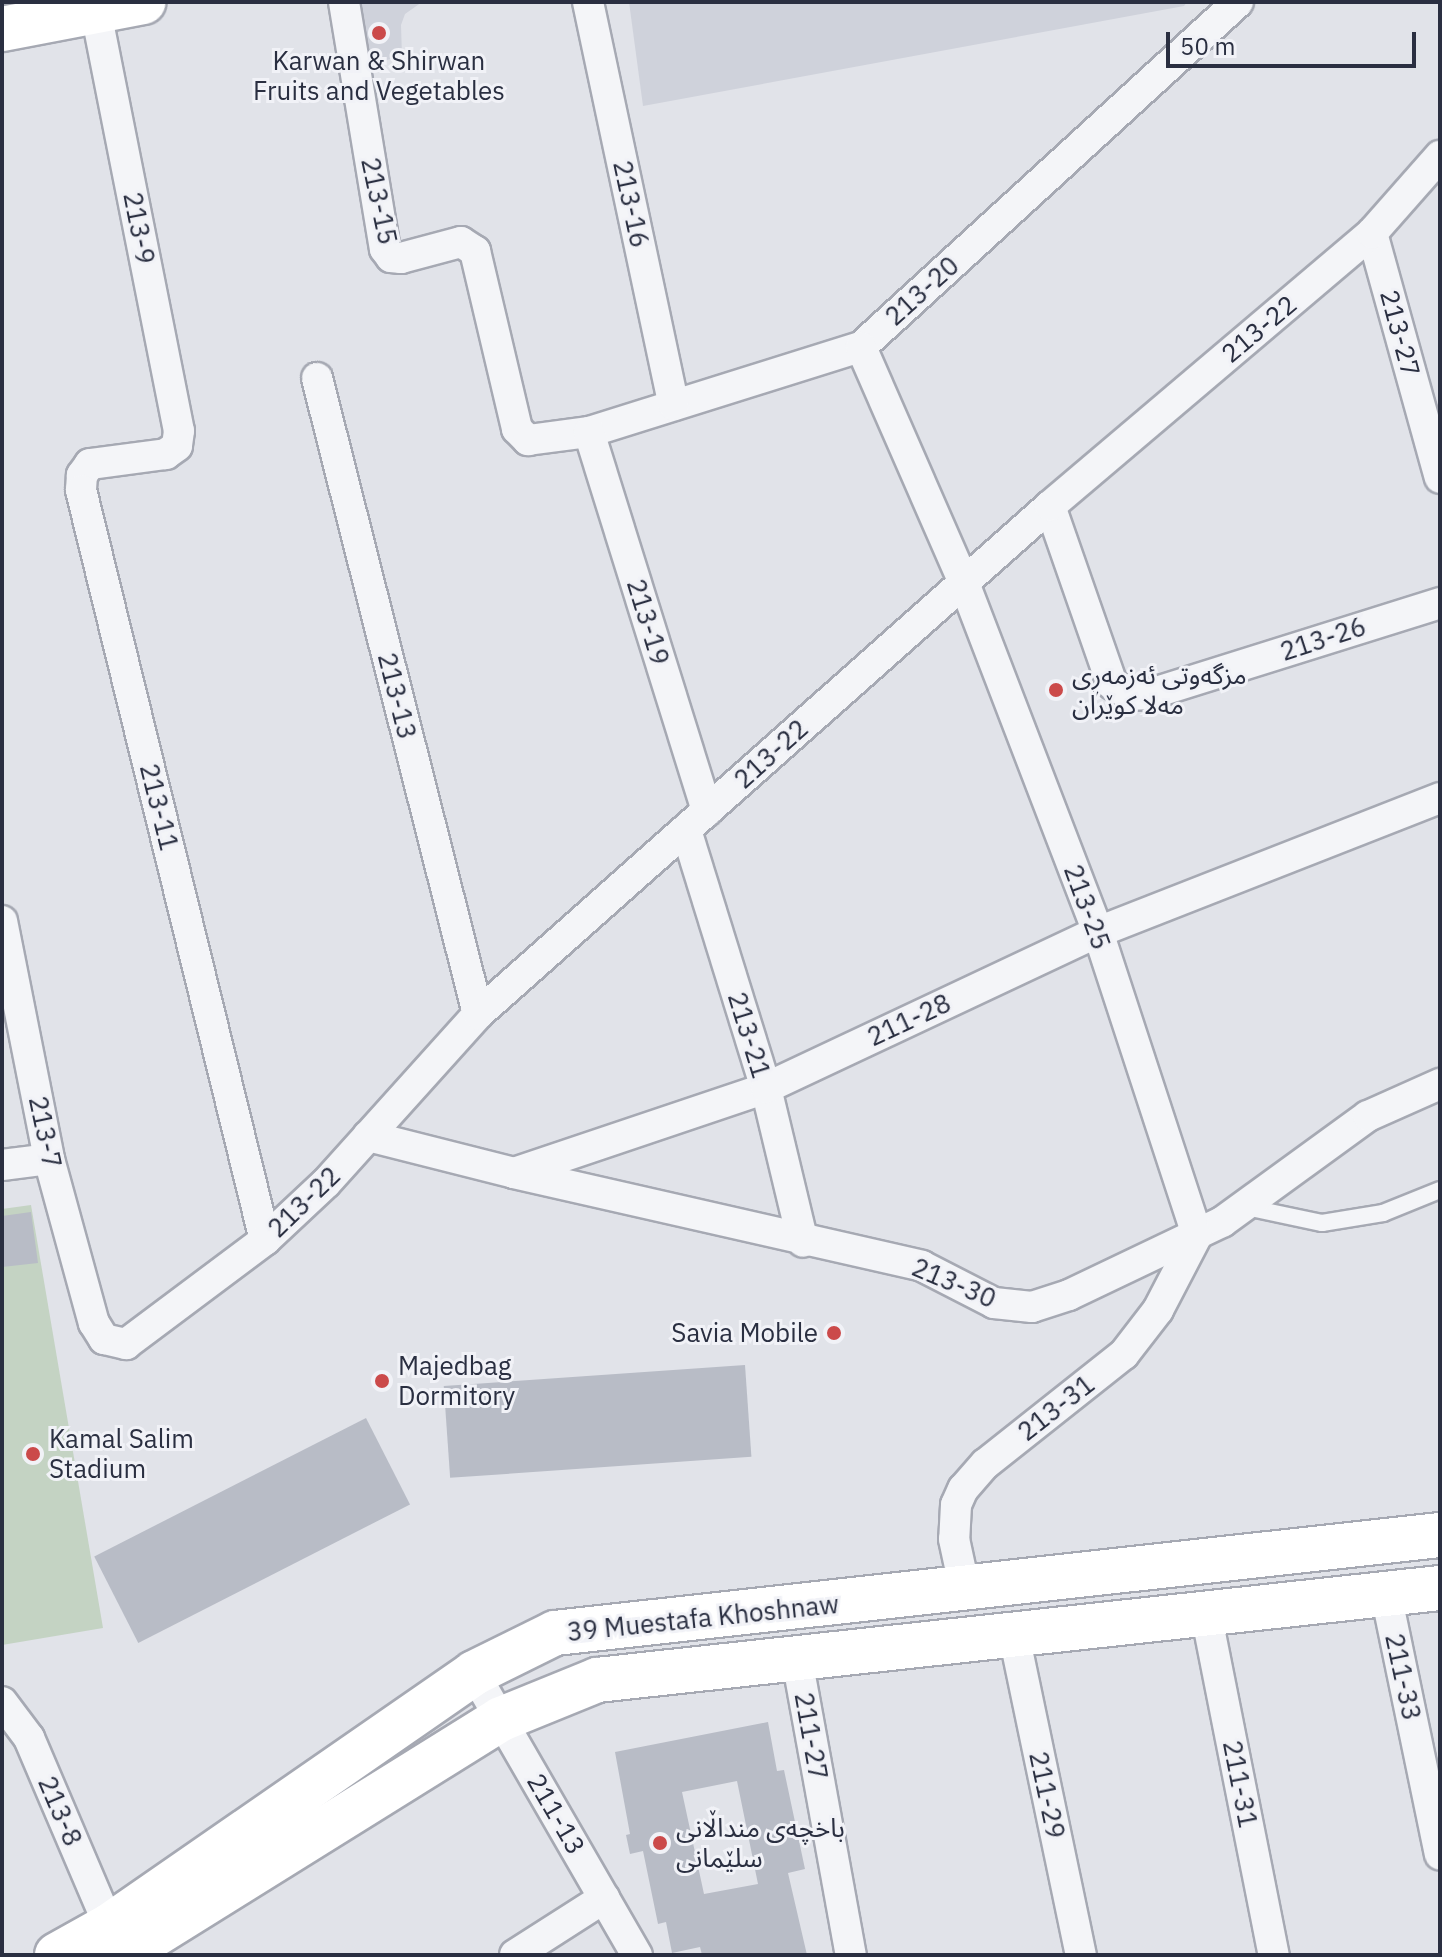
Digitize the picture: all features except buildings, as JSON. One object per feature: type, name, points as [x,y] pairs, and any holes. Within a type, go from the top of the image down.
[{"type":"main road","points":[[2,29],[95,6],[143,2]]},
{"type":"main road","name":"39 Muestafa Khoshnaw","points":[[122,1947],[474,1673],[555,1633],[1440,1535]]},
{"type":"main road","name":"39 Muestafa Khoshnaw","points":[[57,1955],[122,1947],[501,1719],[597,1680],[1440,1588]]},
{"type":"street","name":"213-15","points":[[344,2],[385,249],[391,257],[401,258],[461,242],[475,251],[517,429],[528,440]]},
{"type":"street","name":"213-16","points":[[588,2],[674,405]]},
{"type":"street","name":"213-20","points":[[528,440],[589,432],[861,347],[1238,2]]},
{"type":"street","name":"213-9","points":[[95,6],[179,431],[177,446]]},
{"type":"street","name":"213-22","points":[[104,1339],[126,1344],[265,1240],[326,1183],[478,1014],[1050,506],[1372,233],[1440,156]]},
{"type":"street","name":"213-27","points":[[1372,233],[1440,478]]},
{"type":"street","name":"213-25","points":[[861,347],[964,583],[1098,932],[1197,1235]]},
{"type":"street","name":"213-13","points":[[317,378],[478,1014]]},
{"type":"street","name":"213-19","points":[[589,432],[696,821]]},
{"type":"street","name":"213-11","points":[[177,446],[166,454],[90,464],[82,475],[81,490],[265,1240]]},
{"type":"street","name":"213-26","points":[[1050,506],[1112,684],[1129,695],[1150,694],[1440,603]]},
{"type":"street","name":"211-28","points":[[514,1173],[766,1088],[1098,932],[1440,798]]},
{"type":"street","name":"213-21","points":[[696,821],[803,1242]]},
{"type":"street","name":"213-7","points":[[2,921],[49,1159],[94,1323],[104,1339]]},
{"type":"street","name":"213-30","points":[[514,1173],[803,1242],[933,1269],[994,1303],[1032,1307],[1069,1295],[1197,1235],[1246,1207],[1368,1116],[1440,1084]]},
{"type":"street","points":[[368,1136],[514,1173]]},
{"type":"street","points":[[2,1165],[49,1159]]},
{"type":"street","name":"213-31","points":[[965,1590],[953,1530],[956,1505],[963,1489],[985,1464],[1124,1354],[1158,1310],[1197,1235]]},
{"type":"street","name":"211-33","points":[[1386,1594],[1440,1854]]},
{"type":"street","name":"211-31","points":[[1206,1613],[1274,1955]]},
{"type":"street","name":"211-29","points":[[1014,1635],[1081,1955]]},
{"type":"street","name":"211-27","points":[[797,1659],[851,1955]]},
{"type":"street","name":"211-13","points":[[474,1673],[637,1955]]},
{"type":"street","name":"213-8","points":[[2,1702],[29,1738],[122,1947]]},
{"type":"street","points":[[515,1955],[604,1898]]},
{"type":"lane","points":[[1246,1207],[1322,1223],[1383,1213],[1440,1190]]},
{"type":"shaded area","name":"Karwan & Shirwan Fruits and Vegetables","points":[[352,2],[422,2],[405,14],[401,25],[402,56],[361,67]]},
{"type":"shaded area","points":[[629,2],[1187,2],[1184,6],[643,106]]},
{"type":"green space","name":"Kamal Salim Stadium","points":[[31,1205],[103,1628],[2,1645],[2,1209]]},
{"type":"place","name":"Karwan & Shirwan Fruits and Vegetables","points":[[379,33]]},
{"type":"place","name":"مزگەوتی ئەزمەڕی مەلا کوێران","points":[[1056,690]]},
{"type":"place","name":"Savia Mobile","points":[[834,1333]]},
{"type":"place","name":"Majedbag Dormitory","points":[[382,1381]]},
{"type":"place","name":"Kamal Salim Stadium","points":[[33,1454]]},
{"type":"place","name":"باخچەی منداڵانی سلێمانی","points":[[660,1843]]}]
